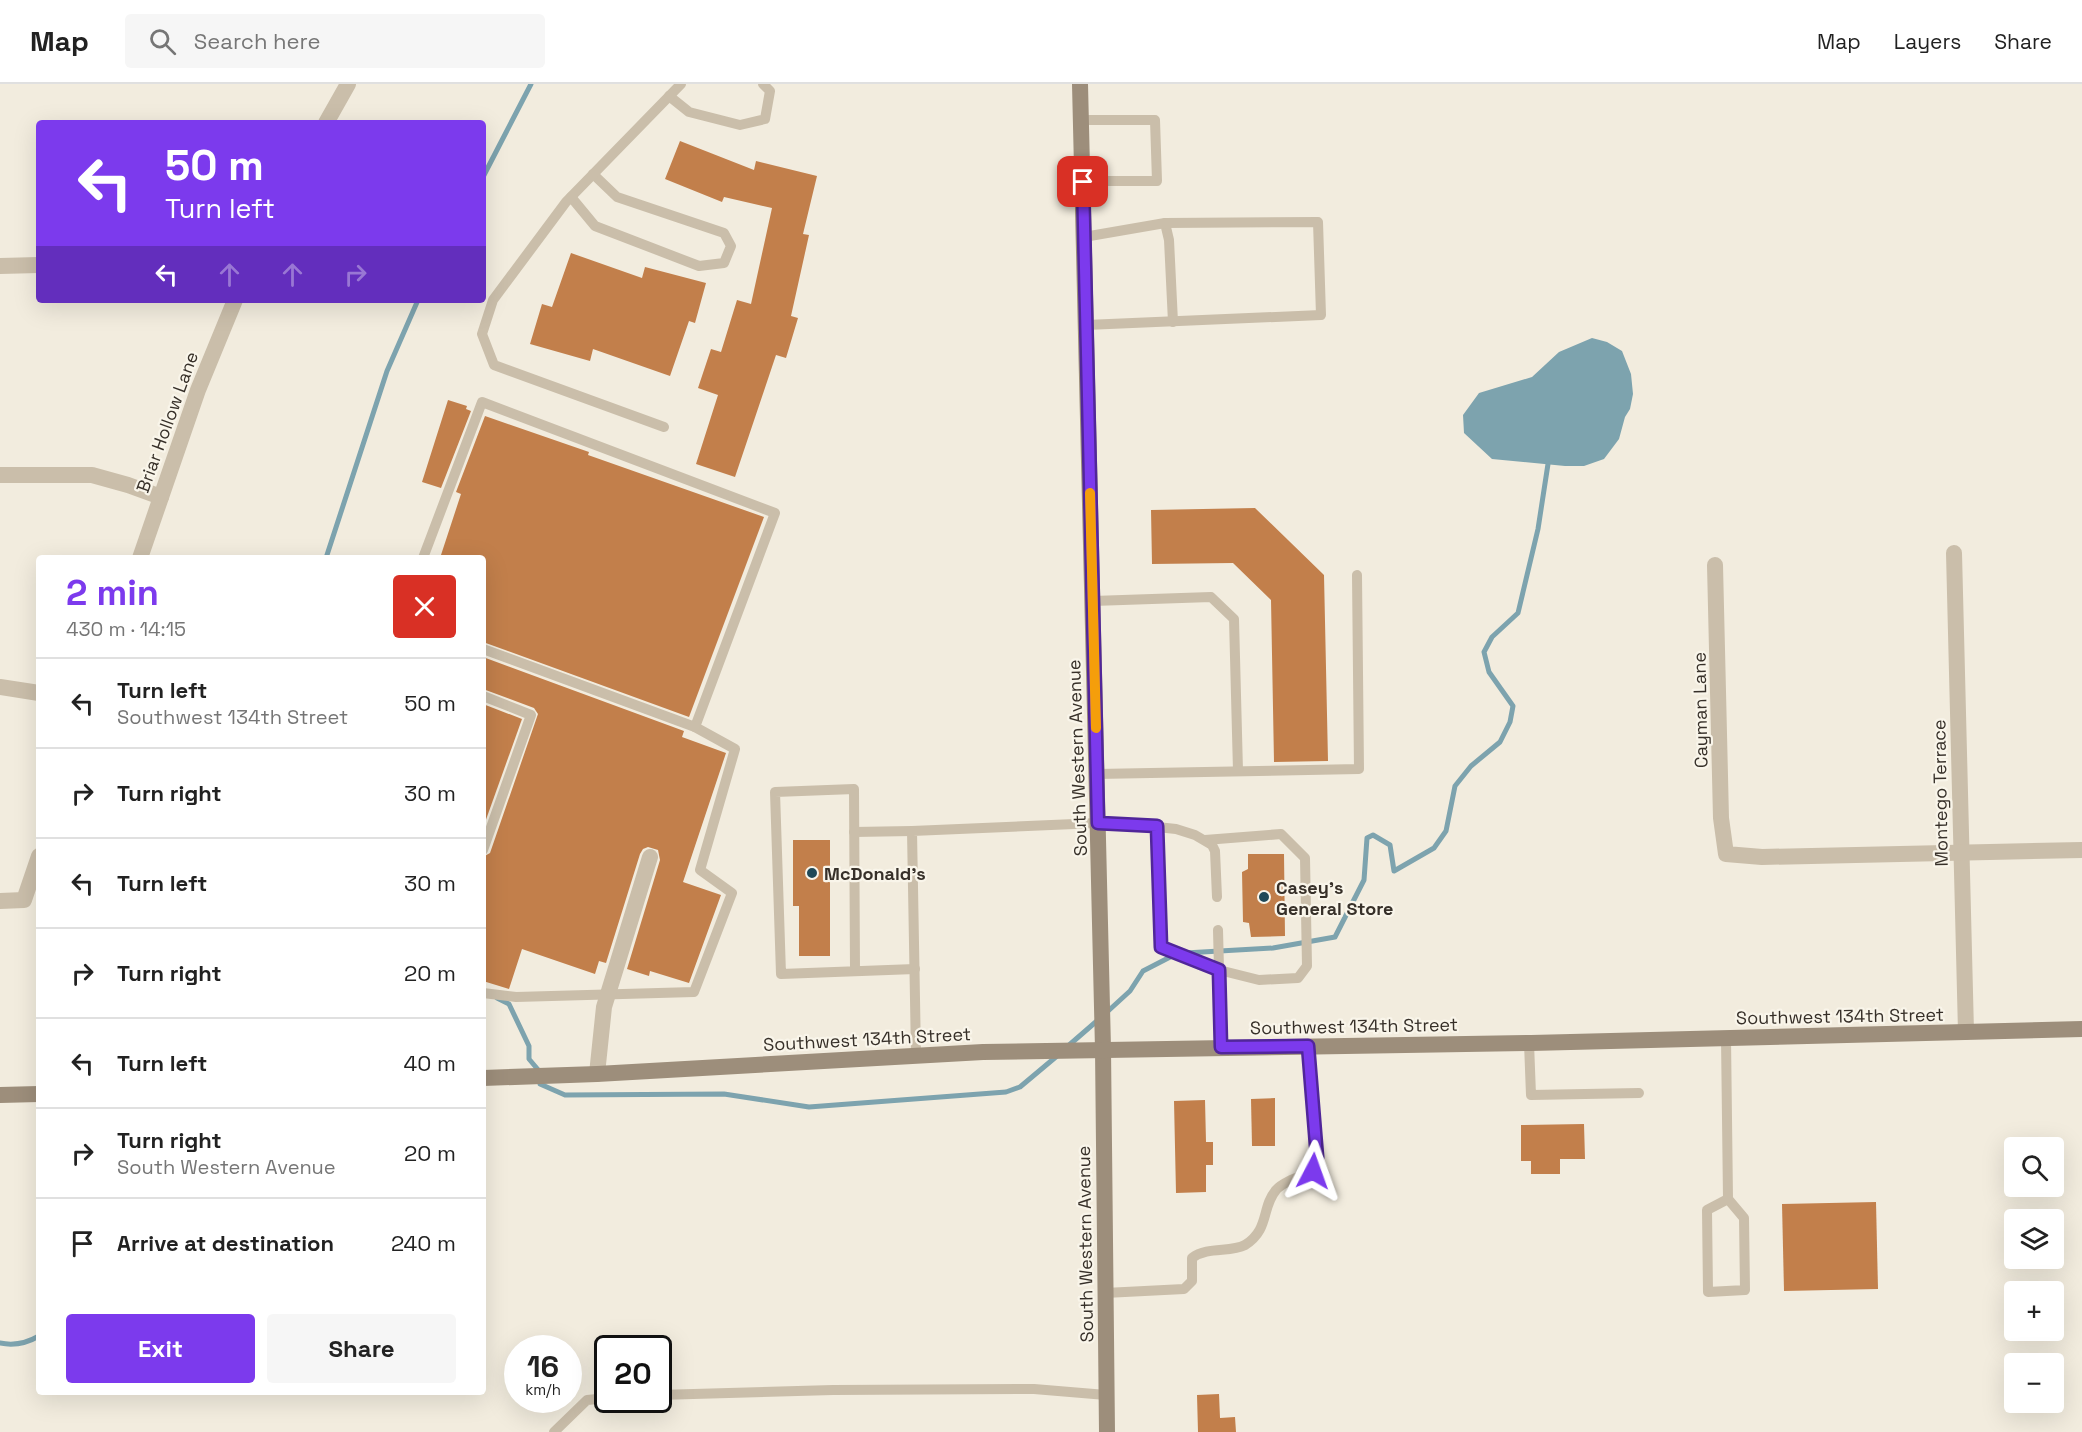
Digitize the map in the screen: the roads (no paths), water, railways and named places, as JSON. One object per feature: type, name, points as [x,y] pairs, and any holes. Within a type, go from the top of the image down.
[{"type":"main road","name":"South Western Avenue","points":[[1080,84],[1103,1049],[1107,1432]]},
{"type":"main road","name":"Southwest 134th Street","points":[[486,1078],[597,1074],[916,1055],[1103,1049],[1529,1043],[2082,1029]]},
{"type":"main road","points":[[0,1095],[36,1094]]},
{"type":"street","points":[[328,120],[348,84]]},
{"type":"street","points":[[0,266],[36,265]]},
{"type":"street","name":"Briar Hollow Lane","points":[[141,555],[198,390],[234,303]]},
{"type":"street","points":[[0,475],[92,476],[128,485],[161,497]]},
{"type":"street","name":"Montego Terrace","points":[[1954,553],[1966,1032]]},
{"type":"street","name":"Cayman Lane","points":[[1715,565],[1721,818],[1725,854],[1762,857],[1960,852]]},
{"type":"street","points":[[0,687],[36,693]]},
{"type":"street","points":[[1960,852],[2082,850]]},
{"type":"street","points":[[597,1074],[604,1007],[650,857]]},
{"type":"street","points":[[0,901],[24,900],[36,864]]},
{"type":"lane","points":[[664,427],[494,365],[482,334],[493,300],[571,197],[681,84]]},
{"type":"lane","points":[[669,96],[689,112],[740,125],[765,119],[770,91],[763,84]]},
{"type":"lane","points":[[1081,120],[1155,120],[1157,181],[1083,182]]},
{"type":"lane","points":[[571,197],[595,226],[699,266],[724,263],[731,246],[724,233],[617,197],[593,174]]},
{"type":"lane","points":[[1084,237],[1165,223],[1318,222],[1322,315],[1086,325]]},
{"type":"lane","points":[[1165,223],[1169,240],[1173,322]]},
{"type":"lane","points":[[424,555],[483,402],[775,513],[695,727]]},
{"type":"lane","points":[[1097,774],[1359,769],[1357,575]]},
{"type":"lane","points":[[1093,601],[1211,597],[1234,619],[1238,771]]},
{"type":"lane","points":[[486,650],[695,727],[735,749],[700,870],[732,893],[694,992],[516,997],[486,993]]},
{"type":"lane","points":[[486,697],[531,715],[486,842]]},
{"type":"lane","points":[[855,971],[854,789],[775,792],[781,974],[915,969]]},
{"type":"lane","points":[[854,832],[1098,823],[1176,829],[1212,845],[1215,851],[1216,897]]},
{"type":"lane","points":[[1157,826],[1161,947],[1219,970],[1258,980],[1298,978],[1308,966],[1305,858],[1281,834],[1205,840]]},
{"type":"lane","points":[[912,831],[916,1055]]},
{"type":"lane","points":[[1218,930],[1221,1047]]},
{"type":"lane","points":[[1726,1038],[1728,1199],[1744,1218],[1745,1290],[1708,1292],[1707,1210],[1728,1199]]},
{"type":"lane","points":[[1529,1043],[1531,1095],[1639,1093]]},
{"type":"lane","points":[[1105,1293],[1184,1289],[1192,1281],[1192,1258],[1200,1252],[1243,1246],[1261,1231],[1270,1201],[1277,1189],[1313,1171],[1317,1157],[1308,1046]]},
{"type":"lane","points":[[672,1395],[833,1390],[1022,1389],[1106,1395]]},
{"type":"lane","points":[[554,1432],[587,1400],[594,1399]]},
{"type":"water","points":[[1592,338],[1607,342],[1622,351],[1631,374],[1633,394],[1619,439],[1604,459],[1584,466],[1565,466],[1492,459],[1464,433],[1463,415],[1479,393],[1532,377],[1559,352]]},
{"type":"waterway","points":[[486,171],[531,84]]},
{"type":"waterway","points":[[327,555],[387,371],[417,303]]},
{"type":"waterway","points":[[1185,953],[1273,948],[1335,937],[1364,880],[1367,838],[1373,835],[1390,845],[1394,871],[1434,848],[1446,831],[1455,786],[1471,766],[1500,742],[1510,722],[1513,706],[1489,672],[1484,652],[1492,637],[1518,613],[1538,529],[1548,464]]},
{"type":"waterway","points":[[1107,1012],[1130,991],[1143,971],[1176,954]]},
{"type":"waterway","points":[[497,998],[509,1004],[529,1046],[529,1059],[540,1072]]},
{"type":"waterway","points":[[1068,1046],[1098,1020]]},
{"type":"waterway","points":[[540,1081],[540,1084],[565,1095],[724,1094],[809,1107],[1006,1092],[1020,1087],[1057,1056]]},
{"type":"waterway","points":[[0,1343],[20,1343],[36,1337]]},
{"type":"place","name":"McDonald's","points":[[812,873]]},
{"type":"place","name":"Casey's General Store","points":[[1264,897]]}]
